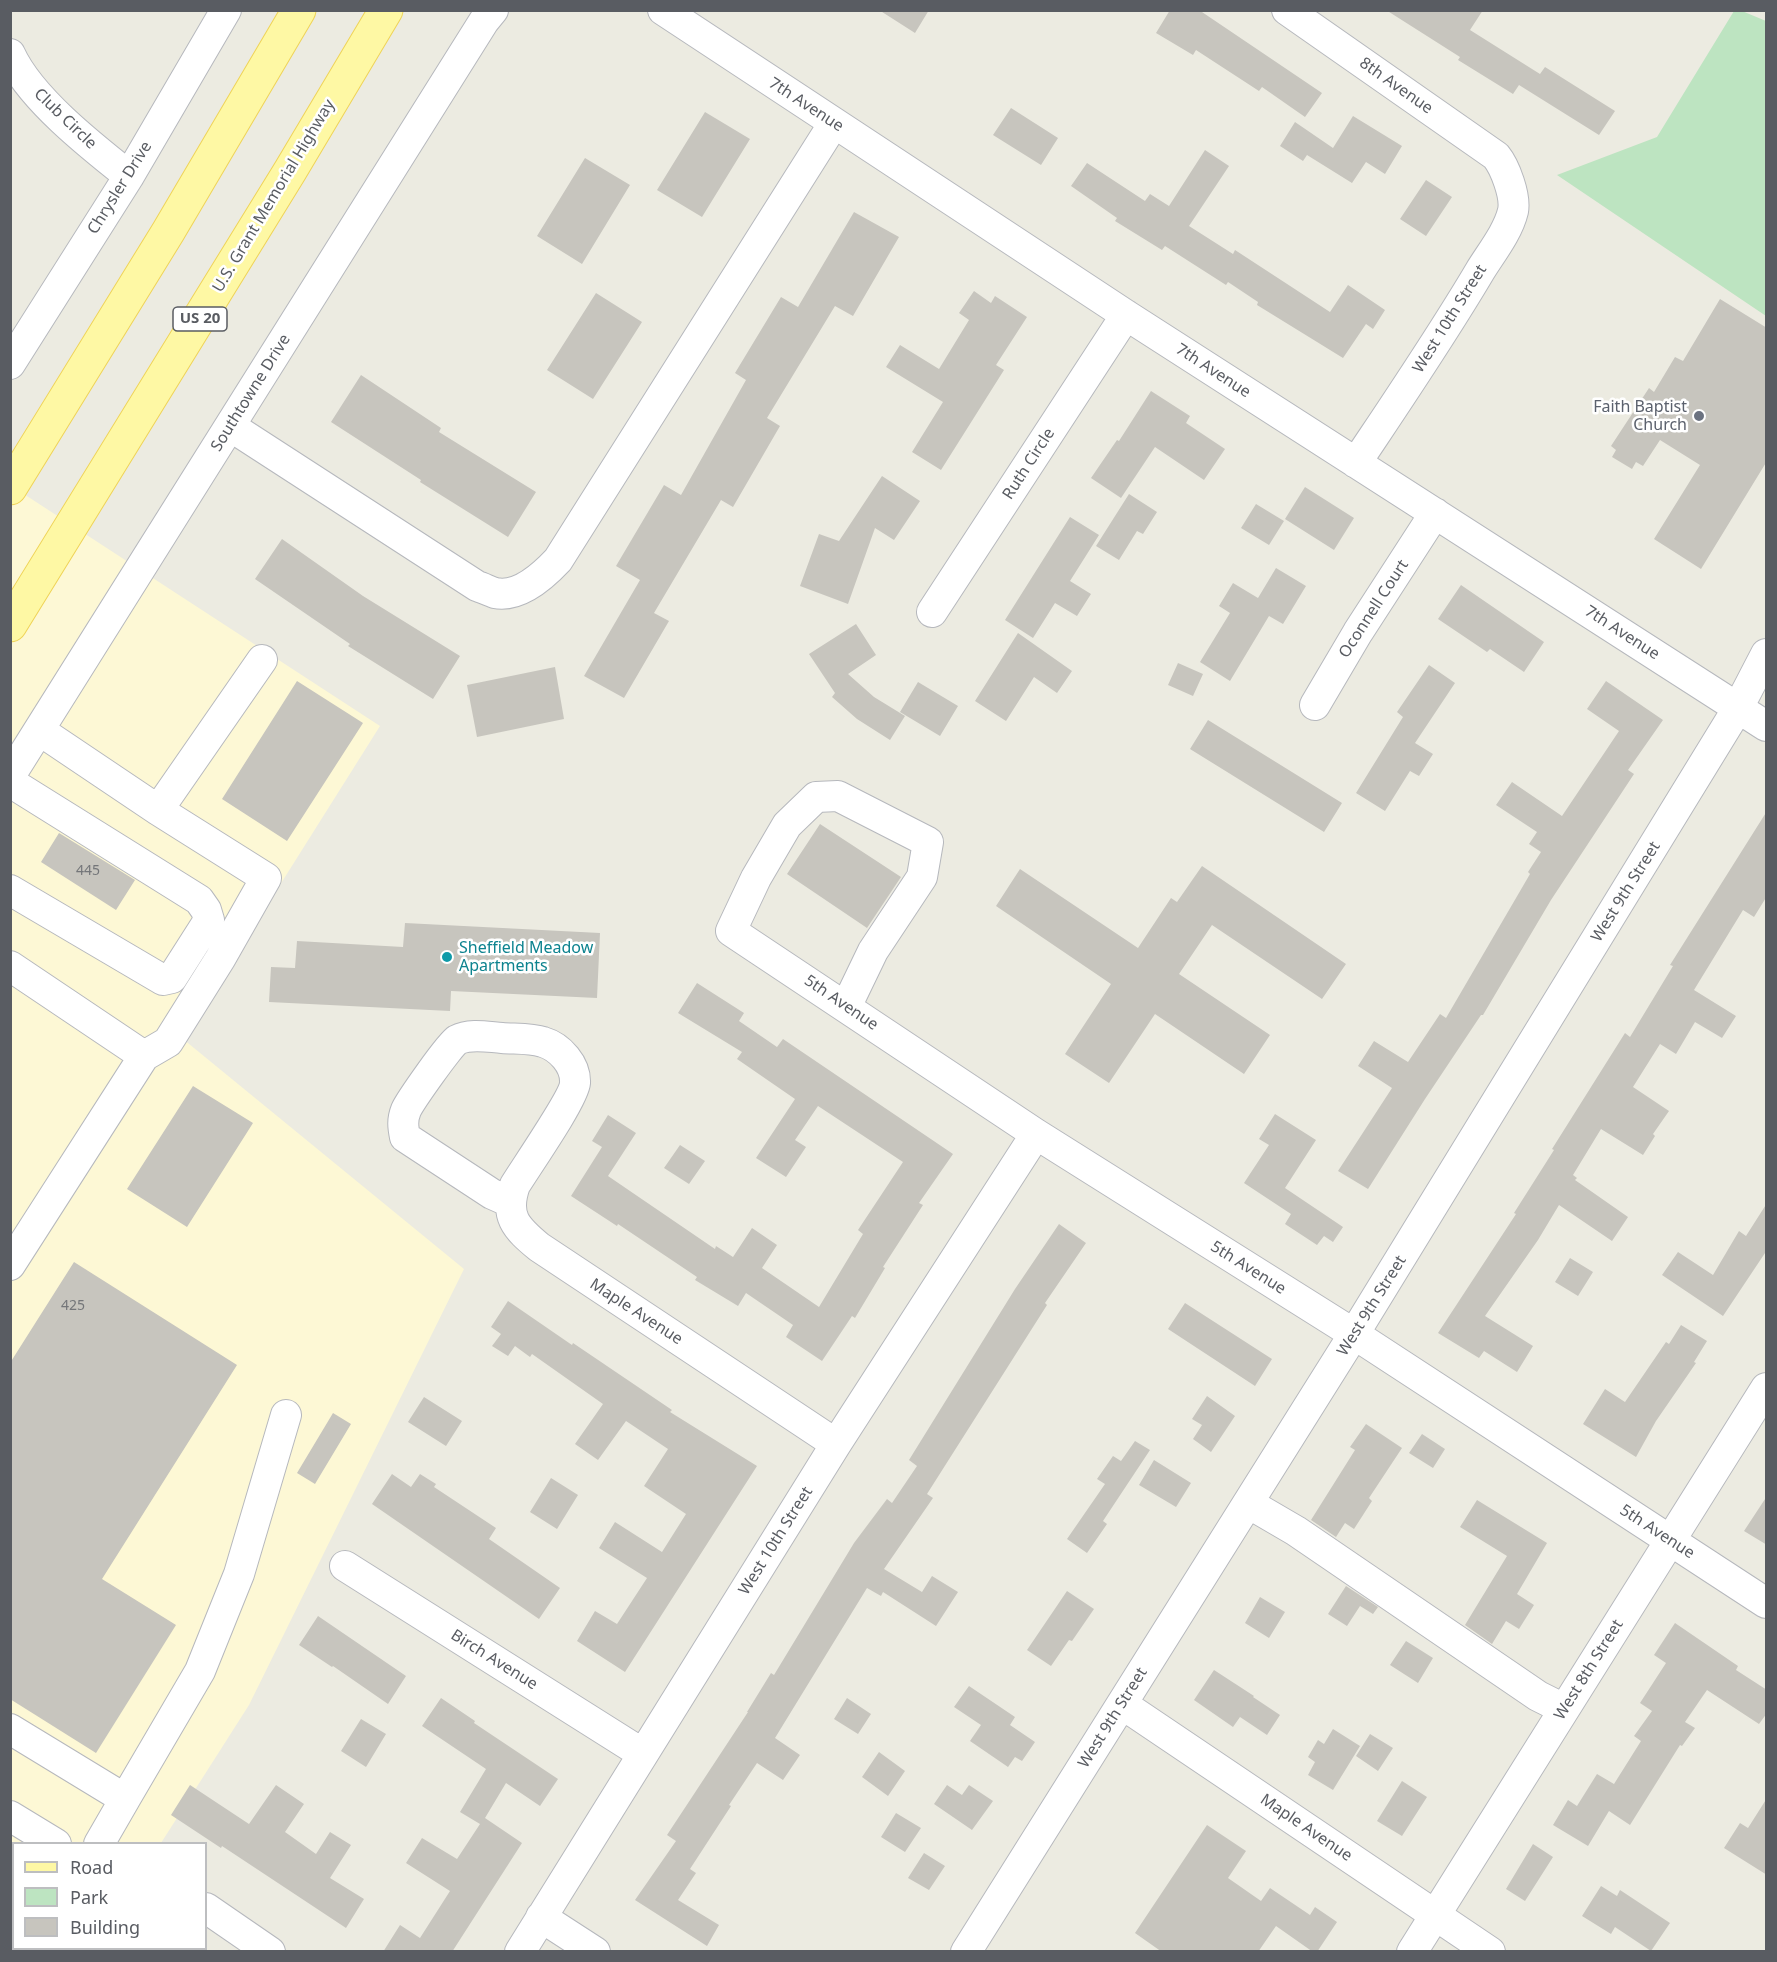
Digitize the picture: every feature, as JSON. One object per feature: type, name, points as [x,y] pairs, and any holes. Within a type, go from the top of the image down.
[{"type":"main road","points":[[10,488],[168,232],[299,10]]},
{"type":"main road","name":"U.S. Grant Memorial Highway","points":[[10,626],[290,171],[386,10]]},
{"type":"street","name":"Chrysler Drive","points":[[10,364],[129,176],[226,10]]},
{"type":"street","name":"Southtowne Drive","points":[[10,776],[493,10]]},
{"type":"street","name":"7th Avenue","points":[[663,10],[1126,315],[1767,726]]},
{"type":"street","name":"8th Avenue","points":[[1287,10],[1496,156],[1503,165]]},
{"type":"street","name":"Club Circle","points":[[10,54],[25,79],[46,102],[86,141],[129,176]]},
{"type":"street","points":[[230,426],[477,586],[497,593],[514,591],[529,584],[544,575],[558,560],[834,123]]},
{"type":"street","name":"West 10th Street","points":[[1356,463],[1462,301],[1505,230],[1513,210],[1511,190],[1503,165]]},
{"type":"street","name":"Ruth Circle","points":[[932,612],[1126,315]]},
{"type":"street","name":"Oconnell Court","points":[[1315,705],[1358,632],[1435,513]]},
{"type":"street","name":"West 9th Street","points":[[966,1952],[1354,1334],[1738,708],[1767,654]]},
{"type":"street","points":[[158,810],[262,660]]},
{"type":"street","points":[[10,1265],[144,1056],[168,1042],[220,959],[266,878],[158,810],[39,730]]},
{"type":"street","points":[[10,782],[199,900],[209,920],[172,978],[163,980],[15,902]]},
{"type":"street","name":"5th Avenue","points":[[846,1007],[873,951],[921,877],[927,842],[838,796],[816,797],[787,825],[756,878],[731,931],[1036,1134],[1354,1334],[1767,1603]]},
{"type":"street","points":[[10,966],[144,1056]]},
{"type":"street","points":[[473,1036],[542,1042],[556,1048],[574,1072],[575,1085],[515,1185],[510,1202],[492,1194],[405,1137],[402,1123],[406,1110],[457,1040],[473,1036]]},
{"type":"street","name":"West 10th Street","points":[[520,1952],[836,1444],[1036,1134]]},
{"type":"street","name":"Maple Avenue","points":[[510,1202],[510,1211],[515,1224],[538,1248],[836,1444]]},
{"type":"street","name":"West 8th Street","points":[[1412,1952],[1767,1388]]},
{"type":"street","points":[[104,1842],[125,1800],[200,1671],[239,1574],[286,1415]]},
{"type":"street","points":[[1248,1503],[1296,1531],[1538,1696],[1564,1709]]},
{"type":"street","name":"Birch Avenue","points":[[345,1566],[642,1754]]},
{"type":"street","name":"Maple Avenue","points":[[1122,1704],[1490,1952]]},
{"type":"street","points":[[10,1729],[125,1800]]},
{"type":"street","points":[[10,1816],[53,1842]]},
{"type":"street","points":[[207,1909],[270,1952]]},
{"type":"street","points":[[541,1917],[595,1952]]},
{"type":"shaded area","points":[[10,485],[380,726],[183,1039],[464,1269],[249,1705],[162,1842],[12,1842],[12,1950],[94,1950],[11,1951]]},
{"type":"green space","points":[[1734,11],[1742,11],[1766,21],[1766,316],[1557,175],[1657,137]]},
{"type":"building","points":[[879,10],[929,10],[915,33]]},
{"type":"building","points":[[1170,10],[1199,10],[1322,93],[1305,117],[1262,87],[1259,91],[1196,50],[1193,55],[1156,33]]},
{"type":"building","points":[[1386,10],[1483,10],[1470,30],[1540,74],[1545,67],[1615,111],[1599,135],[1519,85],[1513,94],[1458,60],[1460,57]]},
{"type":"building","points":[[1011,108],[1058,138],[1041,165],[993,135]]},
{"type":"building","points":[[705,112],[750,139],[702,217],[657,190]]},
{"type":"building","points":[[1353,116],[1402,146],[1385,174],[1366,162],[1352,183],[1307,155],[1303,161],[1280,146],[1295,122],[1333,148]]},
{"type":"building","points":[[1205,150],[1229,166],[1189,226],[1233,254],[1235,250],[1330,312],[1348,285],[1385,310],[1373,329],[1366,324],[1343,358],[1257,305],[1258,302],[1228,282],[1226,285],[1165,246],[1162,250],[1115,221],[1117,218],[1071,186],[1087,163],[1145,201],[1150,194],[1169,206]]},
{"type":"building","points":[[585,158],[630,185],[582,264],[537,236]]},
{"type":"building","points":[[1426,180],[1452,197],[1426,236],[1400,219]]},
{"type":"building","points":[[854,212],[899,237],[853,316],[835,306],[767,418],[780,426],[733,507],[721,500],[654,613],[669,621],[624,698],[584,676],[640,580],[616,566],[664,485],[681,495],[746,380],[735,373],[781,297],[798,307]]},
{"type":"building","points":[[974,291],[991,303],[995,296],[1027,317],[996,365],[1004,370],[941,470],[912,452],[943,402],[886,367],[900,345],[939,369],[969,320],[959,313]]},
{"type":"building","points":[[596,293],[642,322],[593,399],[547,370]]},
{"type":"building","name":"Faith Baptist Church","points":[[1720,299],[1767,328],[1767,461],[1701,569],[1654,539],[1700,465],[1660,440],[1643,466],[1636,462],[1632,469],[1612,457],[1616,450],[1611,446],[1649,388],[1654,392],[1675,357],[1683,361]]},
{"type":"building","points":[[361,375],[441,428],[439,432],[536,492],[508,537],[420,482],[421,480],[331,422]]},
{"type":"building","points":[[1151,391],[1190,416],[1186,423],[1225,449],[1204,480],[1155,447],[1121,498],[1091,478],[1117,440],[1119,441]]},
{"type":"building","points":[[882,476],[920,501],[894,540],[875,528],[848,604],[800,586],[819,534],[839,541]]},
{"type":"building","points":[[1305,487],[1354,518],[1334,550],[1285,519]]},
{"type":"building","points":[[1129,494],[1157,512],[1143,534],[1137,531],[1119,560],[1096,546]]},
{"type":"building","points":[[1256,504],[1284,521],[1269,545],[1241,528]]},
{"type":"building","points":[[1070,517],[1099,535],[1070,581],[1091,594],[1077,616],[1055,603],[1033,638],[1005,620]]},
{"type":"building","points":[[282,539],[363,596],[460,656],[433,699],[348,646],[350,644],[255,579]]},
{"type":"building","points":[[1276,568],[1306,586],[1283,624],[1269,616],[1230,681],[1200,662],[1230,613],[1219,606],[1233,583],[1258,598]]},
{"type":"building","points":[[1461,585],[1544,642],[1524,672],[1490,649],[1487,652],[1438,619]]},
{"type":"building","points":[[856,624],[876,655],[848,674],[874,697],[905,716],[890,740],[857,719],[832,697],[835,693],[809,654]]},
{"type":"building","points":[[1018,633],[1072,671],[1057,693],[1034,677],[1006,721],[975,701]]},
{"type":"building","points":[[1178,663],[1203,674],[1193,696],[1168,685]]},
{"type":"building","points":[[1429,665],[1455,683],[1415,743],[1433,754],[1419,776],[1410,771],[1385,811],[1356,793],[1403,717],[1397,712]]},
{"type":"building","points":[[555,667],[564,719],[477,737],[467,685]]},
{"type":"building","points":[[297,681],[363,723],[287,841],[222,799]]},
{"type":"building","points":[[1606,681],[1663,720],[1628,770],[1634,774],[1551,900],[1483,1015],[1425,1099],[1368,1189],[1338,1171],[1392,1088],[1358,1066],[1374,1041],[1408,1062],[1440,1014],[1446,1018],[1541,852],[1529,844],[1537,832],[1496,805],[1512,782],[1562,816],[1619,731],[1587,709]]},
{"type":"building","points":[[918,682],[958,706],[940,736],[900,712]]},
{"type":"building","points":[[1208,720],[1342,803],[1324,832],[1190,749]]},
{"type":"building","points":[[1767,811],[1767,896],[1754,917],[1743,910],[1694,990],[1736,1016],[1722,1038],[1695,1022],[1676,1054],[1660,1044],[1633,1087],[1669,1111],[1653,1134],[1655,1136],[1643,1155],[1601,1129],[1573,1175],[1577,1178],[1575,1180],[1628,1217],[1612,1241],[1559,1205],[1538,1240],[1485,1316],[1533,1346],[1517,1372],[1484,1351],[1479,1358],[1438,1333],[1516,1214],[1514,1213],[1554,1150],[1552,1149],[1625,1033],[1630,1037],[1673,966],[1670,965]]},
{"type":"building","points":[[820,824],[901,877],[867,928],[787,874]]},
{"type":"building","points":[[59,833],[135,880],[116,910],[41,862]]},
{"type":"building","points":[[1202,866],[1346,964],[1322,999],[1212,925],[1179,974],[1270,1035],[1244,1074],[1155,1014],[1109,1083],[1065,1054],[1111,984],[996,906],[1020,869],[1138,948],[1171,898],[1177,902]]},
{"type":"building","name":"Sheffield Meadow Apartments","points":[[405,923],[600,933],[597,998],[451,991],[450,1011],[269,1002],[271,967],[295,968],[297,941],[403,947]]},
{"type":"building","points":[[697,983],[744,1013],[739,1021],[777,1047],[783,1039],[953,1154],[919,1203],[923,1205],[883,1267],[885,1268],[855,1318],[852,1316],[822,1361],[786,1337],[793,1325],[746,1293],[738,1306],[695,1280],[697,1277],[618,1224],[617,1226],[571,1196],[602,1147],[592,1141],[608,1115],[636,1133],[608,1176],[715,1249],[716,1246],[733,1257],[752,1228],[777,1245],[762,1268],[819,1307],[863,1234],[858,1230],[903,1162],[818,1106],[795,1140],[806,1147],[786,1177],[756,1158],[795,1099],[737,1059],[742,1052],[678,1013]]},
{"type":"building","points":[[193,1086],[253,1123],[187,1227],[127,1189]]},
{"type":"building","points":[[1275,1114],[1316,1140],[1285,1188],[1343,1227],[1333,1242],[1324,1236],[1317,1245],[1285,1224],[1291,1214],[1244,1183],[1269,1145],[1259,1139]]},
{"type":"building","points":[[680,1145],[705,1161],[689,1184],[664,1168]]},
{"type":"building","points":[[1767,1203],[1767,1250],[1723,1316],[1662,1275],[1678,1252],[1713,1275],[1739,1231],[1746,1236]]},
{"type":"building","points":[[1059,1224],[1086,1243],[1045,1303],[1047,1305],[927,1494],[933,1498],[884,1569],[922,1592],[932,1576],[958,1592],[936,1626],[883,1592],[881,1596],[867,1588],[775,1738],[800,1755],[783,1780],[757,1763],[690,1869],[696,1873],[678,1900],[719,1925],[707,1946],[635,1900],[676,1841],[667,1835],[771,1673],[774,1675],[854,1543],[887,1499],[892,1503],[917,1466],[909,1460],[1015,1289]]},
{"type":"building","points":[[1570,1258],[1593,1272],[1578,1296],[1555,1282]]},
{"type":"building","points":[[74,1262],[237,1365],[102,1579],[176,1625],[96,1753],[10,1699],[10,1363]]},
{"type":"building","points":[[508,1301],[672,1410],[670,1412],[757,1466],[625,1672],[577,1641],[595,1611],[617,1624],[647,1578],[599,1548],[615,1522],[662,1552],[686,1514],[644,1486],[668,1449],[626,1421],[598,1460],[575,1444],[603,1404],[532,1354],[530,1357],[515,1346],[508,1356],[492,1346],[501,1334],[491,1327]]},
{"type":"building","points":[[1185,1303],[1272,1359],[1255,1386],[1168,1329]]},
{"type":"building","points":[[1681,1325],[1707,1341],[1694,1362],[1696,1363],[1656,1421],[1636,1457],[1583,1424],[1605,1389],[1625,1402],[1666,1342],[1669,1344]]},
{"type":"building","points":[[1207,1396],[1235,1416],[1211,1452],[1193,1439],[1202,1425],[1192,1419]]},
{"type":"building","points":[[424,1397],[462,1421],[446,1446],[408,1422]]},
{"type":"building","points":[[333,1413],[351,1424],[315,1484],[297,1473]]},
{"type":"building","points":[[1366,1424],[1402,1448],[1369,1498],[1372,1501],[1354,1529],[1345,1523],[1336,1537],[1311,1520],[1355,1450],[1350,1447]]},
{"type":"building","points":[[1422,1434],[1445,1449],[1433,1468],[1409,1453]]},
{"type":"building","points":[[1135,1441],[1150,1450],[1103,1521],[1107,1524],[1087,1553],[1067,1539],[1105,1484],[1097,1479],[1113,1456],[1121,1461]]},
{"type":"building","points":[[1154,1460],[1191,1483],[1176,1507],[1139,1485]]},
{"type":"building","points":[[392,1474],[411,1487],[420,1474],[436,1484],[434,1487],[496,1528],[489,1539],[560,1588],[539,1619],[372,1504]]},
{"type":"building","points":[[551,1478],[578,1495],[557,1529],[530,1512]]},
{"type":"building","points":[[1767,1496],[1767,1545],[1744,1531]]},
{"type":"building","points":[[1477,1500],[1547,1543],[1517,1594],[1534,1605],[1519,1629],[1506,1621],[1492,1644],[1465,1625],[1507,1556],[1460,1527]]},
{"type":"building","points":[[1346,1586],[1378,1607],[1373,1614],[1360,1606],[1347,1626],[1328,1614]]},
{"type":"building","points":[[1067,1591],[1094,1609],[1051,1666],[1027,1650]]},
{"type":"building","points":[[1260,1597],[1285,1612],[1269,1638],[1245,1623]]},
{"type":"building","points":[[318,1616],[406,1676],[388,1704],[299,1645]]},
{"type":"building","points":[[1675,1623],[1738,1666],[1736,1670],[1767,1690],[1767,1713],[1759,1724],[1707,1690],[1685,1722],[1695,1728],[1682,1746],[1680,1745],[1630,1825],[1609,1811],[1588,1846],[1553,1825],[1568,1800],[1577,1806],[1597,1774],[1614,1784],[1641,1741],[1634,1736],[1652,1711],[1640,1703],[1666,1663],[1654,1655]]},
{"type":"building","points":[[1406,1641],[1433,1658],[1418,1683],[1390,1665]]},
{"type":"building","points":[[1214,1670],[1280,1715],[1267,1735],[1240,1717],[1233,1727],[1194,1700]]},
{"type":"building","points":[[969,1686],[1015,1717],[1010,1725],[1035,1742],[1022,1761],[1015,1757],[1008,1767],[970,1741],[981,1725],[954,1707]]},
{"type":"building","points":[[441,1698],[558,1779],[540,1806],[506,1783],[485,1818],[522,1843],[452,1952],[383,1952],[400,1925],[420,1938],[450,1891],[406,1863],[422,1838],[457,1859],[480,1824],[460,1812],[486,1769],[422,1726]]},
{"type":"building","points":[[847,1698],[871,1714],[858,1734],[834,1719]]},
{"type":"building","points":[[361,1719],[386,1734],[366,1767],[341,1751]]},
{"type":"building","points":[[1333,1729],[1360,1746],[1333,1790],[1308,1775],[1315,1762],[1308,1757],[1318,1740],[1324,1744]]},
{"type":"building","points":[[1370,1734],[1393,1748],[1378,1771],[1356,1756]]},
{"type":"building","points":[[879,1752],[905,1771],[888,1796],[862,1777]]},
{"type":"building","points":[[1402,1781],[1427,1797],[1402,1836],[1377,1821]]},
{"type":"building","points":[[190,1785],[249,1824],[276,1785],[304,1804],[285,1832],[316,1854],[330,1832],[351,1845],[330,1878],[364,1899],[346,1928],[171,1815]]},
{"type":"building","points":[[947,1785],[962,1795],[969,1785],[993,1801],[972,1830],[934,1804]]},
{"type":"building","points":[[1767,1798],[1767,1875],[1724,1848],[1740,1823],[1748,1828]]},
{"type":"building","points":[[896,1813],[921,1828],[905,1852],[881,1837]]},
{"type":"building","points":[[1207,1825],[1246,1851],[1228,1878],[1261,1901],[1270,1888],[1310,1915],[1315,1907],[1337,1922],[1317,1952],[1313,1952],[1276,1926],[1258,1952],[1162,1952],[1135,1933]]},
{"type":"building","points":[[1533,1844],[1553,1857],[1525,1901],[1506,1889]]},
{"type":"building","points":[[924,1853],[945,1866],[929,1890],[908,1878]]},
{"type":"building","points":[[1601,1886],[1617,1896],[1620,1890],[1670,1923],[1651,1951],[1615,1927],[1611,1934],[1582,1916]]},
{"type":"place","name":"Faith Baptist Church","points":[[1699,416]]},
{"type":"place","name":"Sheffield Meadow Apartments","points":[[447,957]]}]
